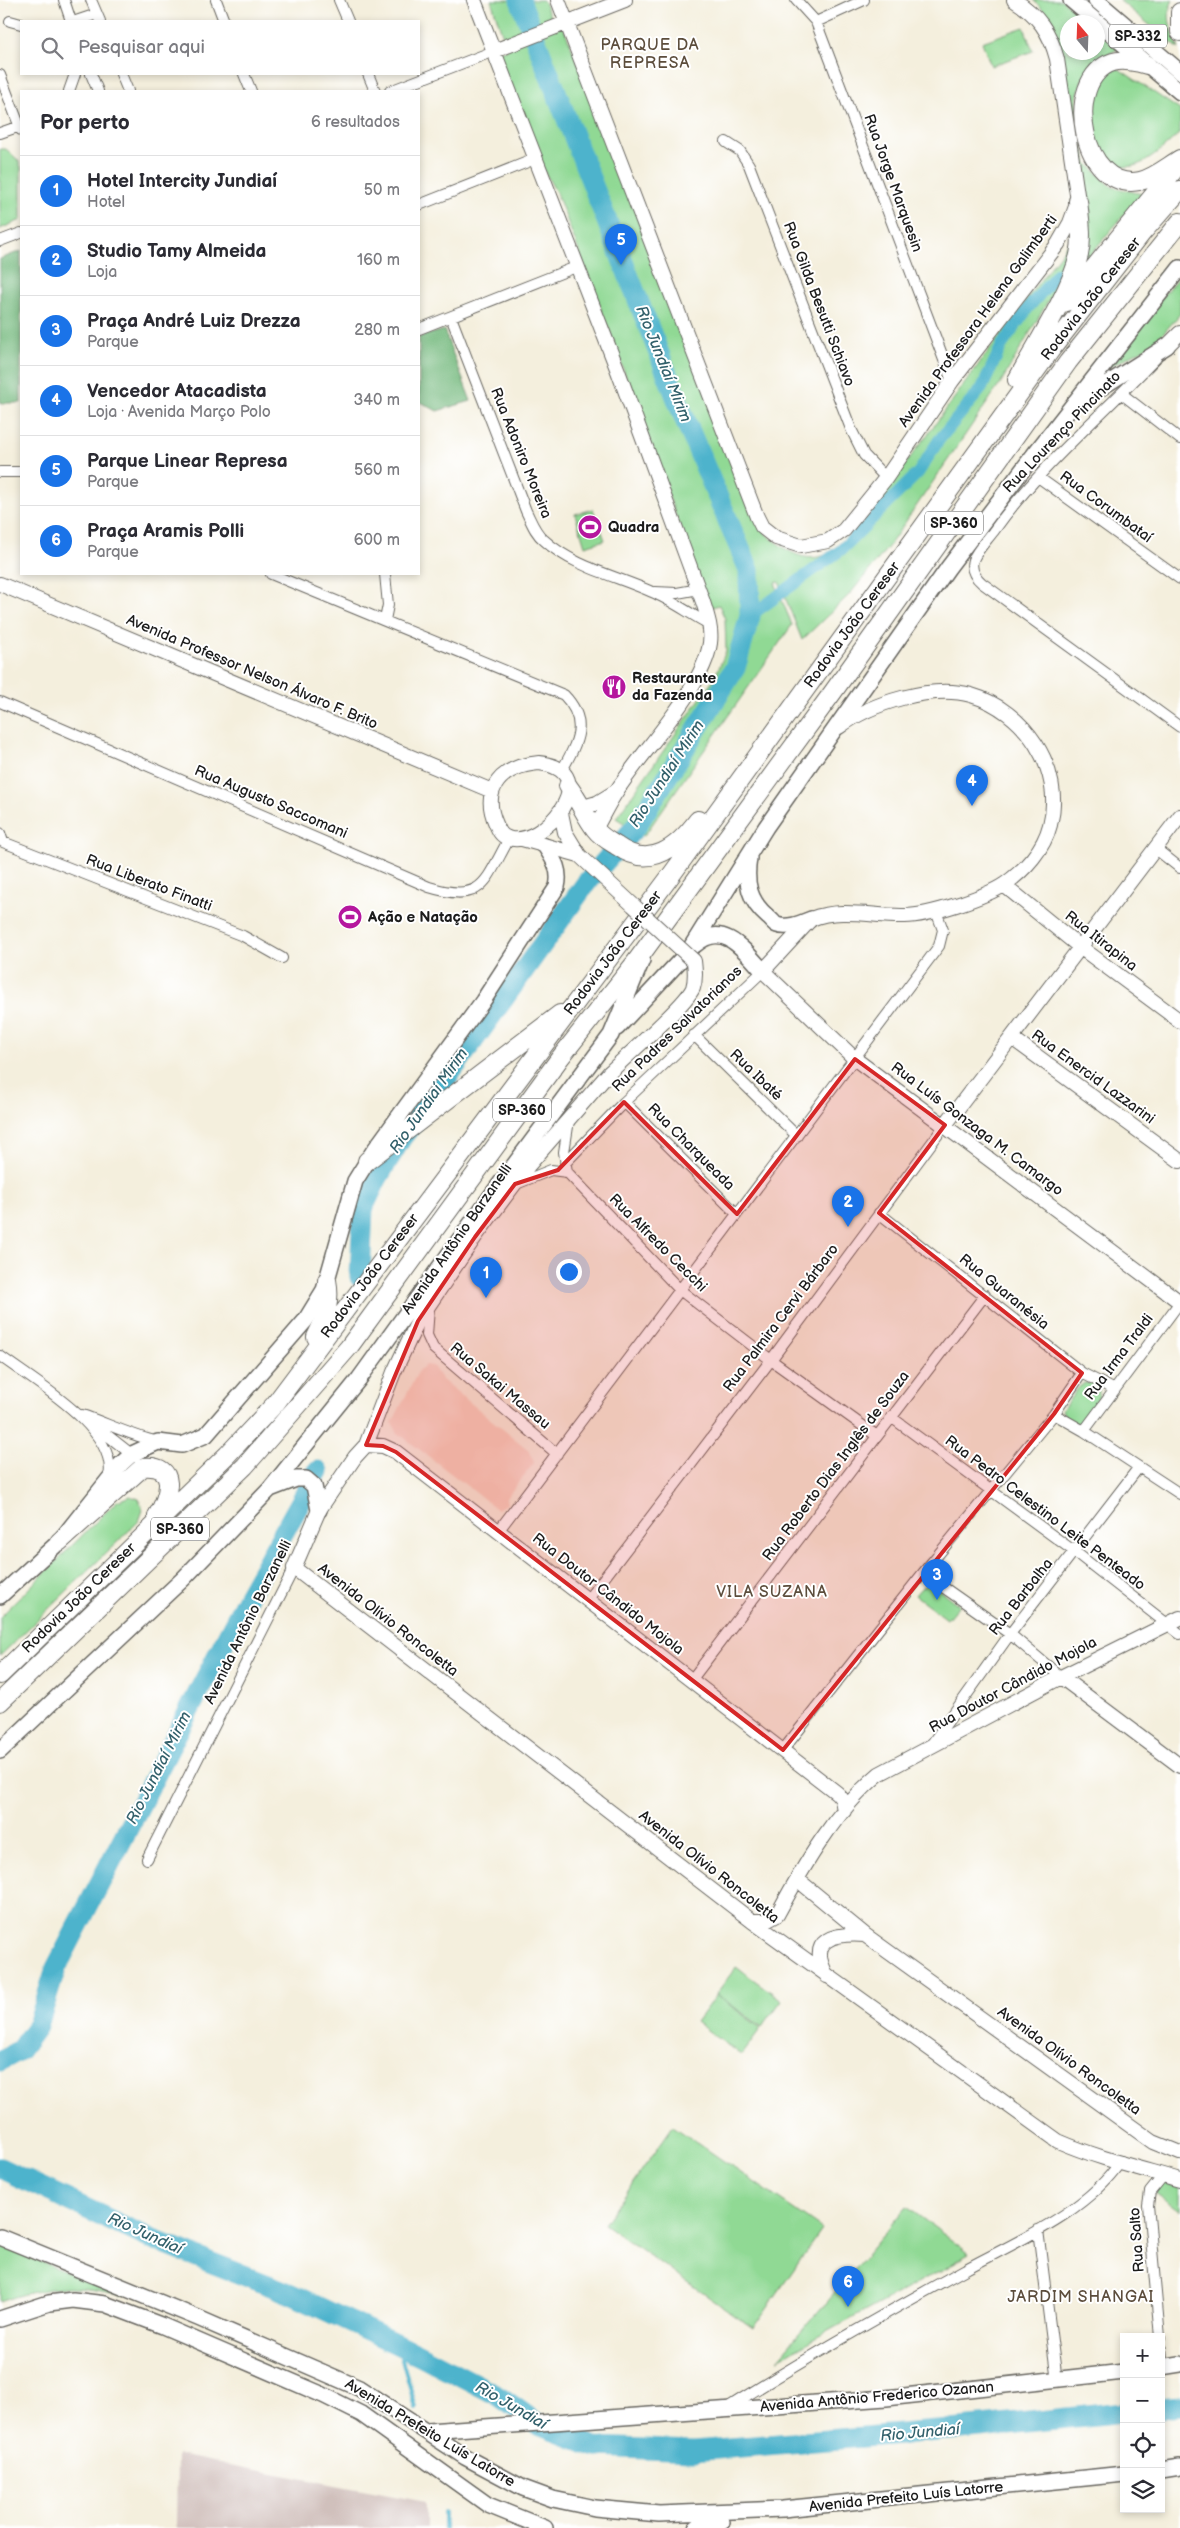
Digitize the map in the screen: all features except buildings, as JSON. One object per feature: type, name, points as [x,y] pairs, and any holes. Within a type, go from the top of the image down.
[{"type":"highway","points":[[1180,12],[1180,32]]},
{"type":"highway","points":[[1147,64],[1114,62],[1096,73],[1088,85],[1083,109],[1087,144],[1098,165],[1118,180],[1139,181],[1156,174],[1180,159]]},
{"type":"highway","points":[[1041,335],[1180,163]]},
{"type":"highway","name":"Rodovia João Cereser","points":[[0,1675],[275,1404],[578,1000],[794,705],[993,428],[1094,294],[1180,190]]},
{"type":"highway","points":[[993,428],[1062,297],[1079,255],[1081,232],[1078,201]]},
{"type":"highway","name":"Rodovia João Cereser","points":[[0,1702],[245,1466],[349,1347],[560,1058],[634,963],[833,692],[1068,362],[1180,222]]},
{"type":"highway","points":[[565,779],[598,833],[628,854],[641,857],[655,854],[672,848],[680,842],[735,771],[794,705]]},
{"type":"highway","points":[[367,1161],[578,1000]]},
{"type":"highway","points":[[275,1404],[321,1327],[329,1300],[327,1280]]},
{"type":"highway","points":[[60,1542],[138,1460],[160,1470],[167,1476],[169,1488],[167,1500],[154,1521],[125,1553]]},
{"type":"main road","name":"SP-332","points":[[1071,0],[1180,92]]},
{"type":"main road","name":"SP-332","points":[[1096,0],[1180,72]]},
{"type":"main road","points":[[688,952],[750,854],[948,568],[1180,268]]},
{"type":"main road","points":[[1072,406],[1167,346]]},
{"type":"main road","points":[[0,1596],[60,1542],[108,1480],[138,1460],[158,1442],[182,1445],[206,1435],[305,1320],[324,1290],[355,1181],[367,1161],[491,990],[557,887],[557,866],[545,846]]},
{"type":"main road","points":[[750,854],[747,871],[748,890],[758,908],[777,925],[792,926],[811,919]]},
{"type":"main road","points":[[0,1751],[183,1579],[276,1487],[397,1328],[491,1196],[611,1035],[688,952],[703,939],[714,935],[727,936],[763,971]]},
{"type":"main road","points":[[611,1035],[651,938]]},
{"type":"main road","points":[[276,1487],[296,1479],[306,1479],[314,1486],[318,1503]]},
{"type":"main road","name":"Avenida Prefeito Luís Latorre","points":[[0,2237],[171,2307],[359,2388],[465,2456],[523,2488],[553,2499],[595,2508],[659,2514],[739,2512],[829,2506],[1120,2474]]},
{"type":"main road","name":"Avenida Prefeito Luís Latorre","points":[[0,2319],[49,2303],[73,2300],[105,2304],[163,2326],[323,2395],[361,2414],[488,2505],[545,2527]]},
{"type":"main road","points":[[1165,2366],[1180,2364]]},
{"type":"main road","name":"Avenida Antônio Frederico Ozanan","points":[[428,2431],[886,2398],[1120,2372]]},
{"type":"main road","points":[[1165,2470],[1180,2468]]},
{"type":"main road","points":[[696,2528],[704,2523],[801,2516],[829,2506]]},
{"type":"main road","points":[[659,2514],[672,2528]]},
{"type":"street","points":[[64,0],[71,20]]},
{"type":"street","points":[[83,20],[98,18],[91,0]]},
{"type":"street","points":[[216,0],[224,20]]},
{"type":"street","points":[[339,0],[348,20]]},
{"type":"street","points":[[474,0],[576,267],[618,371],[699,589],[709,624],[710,643],[698,676],[679,706],[616,792],[598,833]]},
{"type":"street","points":[[558,0],[566,23]]},
{"type":"street","points":[[393,90],[626,0]]},
{"type":"street","name":"Rua Jorge Marquesin","points":[[796,0],[816,22],[952,381]]},
{"type":"street","points":[[816,22],[864,0]]},
{"type":"street","name":"Avenida Professora Helena Galimberti","points":[[566,23],[757,517],[762,527],[776,538],[800,546],[828,541],[844,530],[886,478],[952,381],[1058,244],[1070,223],[1078,201],[1052,39],[1041,22],[1014,0]]},
{"type":"street","points":[[10,21],[20,24]]},
{"type":"street","points":[[0,75],[20,128],[0,133]]},
{"type":"street","points":[[69,90],[75,75]]},
{"type":"street","points":[[92,75],[98,90]]},
{"type":"street","points":[[121,75],[128,90]]},
{"type":"street","points":[[244,75],[251,90]]},
{"type":"street","points":[[368,75],[375,90]]},
{"type":"street","name":"Rua Gilda Besutti Schiavo","points":[[726,142],[740,151],[749,165],[851,429],[864,455],[886,478]]},
{"type":"street","points":[[420,205],[535,160]]},
{"type":"street","points":[[0,241],[20,233]]},
{"type":"street","points":[[420,329],[576,267]]},
{"type":"street","name":"Rua Adoniro Moreira","points":[[451,316],[533,526],[542,540],[558,551],[597,570],[654,592],[709,624]]},
{"type":"street","name":"Rua Lourenço Pincinato","points":[[1180,332],[1122,394],[1038,477],[1007,512],[973,560],[972,569],[982,583],[1180,727]]},
{"type":"street","points":[[1122,394],[1180,439]]},
{"type":"street","name":"Rua Corumbataí","points":[[1038,477],[1180,579]]},
{"type":"street","points":[[273,575],[564,695],[577,711],[579,728],[565,779],[569,798],[561,813],[550,824],[516,839]]},
{"type":"street","points":[[385,575],[388,605],[385,620]]},
{"type":"street","name":"Avenida Professor Nelson Álvaro F. Brito","points":[[0,584],[492,791]]},
{"type":"street","name":"Rua Adoniro Moreira","points":[[654,592],[676,593],[699,589]]},
{"type":"street","points":[[811,919],[836,913],[906,916],[936,912],[1004,885],[1030,863],[1042,844],[1050,824],[1050,785],[1046,767],[1029,733],[1005,710],[970,695],[945,692],[895,700],[856,714],[835,729]]},
{"type":"street","name":"Rua Augusto Saccomani","points":[[0,702],[429,887],[448,893],[459,894],[480,886],[516,839]]},
{"type":"street","points":[[565,779],[548,764],[525,764],[510,770],[499,779],[492,791],[491,804],[501,834],[581,857]]},
{"type":"street","points":[[582,807],[597,803],[616,792]]},
{"type":"street","points":[[561,813],[564,832],[581,857]]},
{"type":"street","name":"Rua Palmira Cervi Bárbaro","points":[[588,1599],[771,1360],[879,1212],[1180,816]]},
{"type":"street","name":"Rua Liberato Finatti","points":[[1,838],[243,936],[282,958]]},
{"type":"street","points":[[1156,849],[1180,868]]},
{"type":"street","name":"Avenida Antônio Barzanelli","points":[[147,1859],[294,1568],[318,1503],[366,1445],[398,1363],[418,1321],[429,1308],[475,1237],[528,1166],[609,1073],[677,1008],[692,989],[696,976],[694,961],[581,857]]},
{"type":"street","name":"Rua Itirapina","points":[[1004,885],[1080,947],[1180,1021]]},
{"type":"street","points":[[499,1530],[939,946],[943,930],[936,912]]},
{"type":"street","name":"Rua Padres Salvatorianos","points":[[566,1167],[624,1102],[763,971],[811,919]]},
{"type":"street","name":"Rua Luís Gonzaga M. Camargo","points":[[763,971],[855,1059],[1180,1302]]},
{"type":"street","name":"Rua Ibaté","points":[[694,1035],[797,1136]]},
{"type":"street","name":"Rua Enercid Lazzarini","points":[[1012,1038],[1180,1161]]},
{"type":"street","name":"Rua Charqueada","points":[[624,1102],[737,1214]]},
{"type":"street","points":[[515,1184],[551,1170],[566,1167],[564,1143],[570,1119]]},
{"type":"street","name":"Rua Alfredo Cecchi","points":[[566,1167],[680,1290],[771,1360],[877,1436]]},
{"type":"street","name":"Rua Guaranésia","points":[[879,1212],[1082,1373],[1113,1389]]},
{"type":"street","name":"Rua Roberto Dias Inglês de Souza","points":[[692,1679],[985,1296]]},
{"type":"street","name":"Rua Irma Traldi","points":[[1084,1430],[1180,1302]]},
{"type":"street","name":"Rua Sakai Massau","points":[[429,1308],[427,1336],[433,1348],[557,1454]]},
{"type":"street","points":[[0,1356],[81,1414],[138,1460]]},
{"type":"street","points":[[783,1750],[923,1573],[1054,1414],[1082,1373]]},
{"type":"street","points":[[81,1414],[106,1423],[129,1435],[158,1442]]},
{"type":"street","points":[[81,1414],[97,1435],[110,1458],[111,1468],[108,1480]]},
{"type":"street","points":[[1054,1414],[1084,1430],[1179,1492]]},
{"type":"street","name":"Rua Pedro Celestino Leite Penteado","points":[[891,1417],[1075,1552],[1180,1634]]},
{"type":"street","name":"Rua Doutor Cândido Mojola","points":[[366,1445],[383,1446],[396,1452],[837,1792],[846,1794],[865,1786]]},
{"type":"street","name":"Rua Barbalha","points":[[930,1746],[1010,1634],[1139,1467]]},
{"type":"street","name":"Avenida Olívio Roncoletta","points":[[294,1568],[752,1921],[1058,2141],[1087,2154],[1180,2180]]},
{"type":"street","points":[[923,1573],[1010,1634],[1061,1677],[1180,1766]]},
{"type":"street","name":"Rua Doutor Cândido Mojola","points":[[752,1921],[766,1921],[777,1915],[815,1850],[865,1786],[879,1774],[1061,1677],[1180,1618]]},
{"type":"street","points":[[837,1792],[842,1799],[844,1811]]},
{"type":"street","name":"Avenida Olívio Roncoletta","points":[[798,1880],[865,1935],[1153,2142],[1180,2153]]},
{"type":"street","points":[[827,1976],[821,1965],[820,1954],[823,1945],[829,1938],[846,1934],[865,1935]]},
{"type":"street","points":[[1153,2142],[1167,2145],[1180,2140]]},
{"type":"street","points":[[724,2410],[781,2373],[1038,2230],[1097,2191],[1109,2180],[1121,2162]]},
{"type":"street","name":"Rua Salto","points":[[1160,2333],[1148,2205],[1150,2192],[1163,2176]]},
{"type":"street","points":[[1038,2230],[1057,2380]]},
{"type":"highlighted area","points":[[855,1059],[945,1125],[879,1213],[1082,1373],[1054,1414],[783,1750],[396,1452],[383,1446],[366,1445],[418,1321],[475,1237],[515,1184],[558,1170],[624,1102],[737,1214]]},
{"type":"shaded area","points":[[426,1365],[433,1366],[441,1379],[530,1451],[534,1463],[506,1498],[507,1504],[497,1509],[398,1433],[392,1423],[419,1370]]},
{"type":"shaded area","points":[[177,2455],[426,2502],[426,2528],[176,2528]]},
{"type":"green space","points":[[491,0],[543,0],[556,29],[563,26],[766,534],[795,554],[812,558],[821,557],[840,547],[858,530],[885,490],[1062,252],[1073,234],[1072,260],[1000,384],[889,546],[850,594],[802,640],[779,582],[775,583],[792,625],[644,836],[616,818],[714,679],[726,651],[725,619],[719,605],[709,608],[611,335],[557,194],[543,169],[497,53],[507,49]]},
{"type":"green space","points":[[1033,0],[1062,0],[1080,15],[1060,15],[1060,45],[1049,16]]},
{"type":"green space","points":[[1119,0],[1173,0],[1170,6],[1169,19],[1179,49]]},
{"type":"green space","points":[[1024,27],[1033,51],[991,66],[982,42]]},
{"type":"green space","points":[[1105,37],[1118,49],[1105,56]]},
{"type":"green space","points":[[1063,60],[1098,60],[1082,80],[1076,102],[1079,135],[1087,163],[1112,187],[1142,194],[1083,263],[1069,100]]},
{"type":"green space","points":[[1116,67],[1180,110],[1180,133],[1146,161],[1127,167],[1104,162],[1091,135],[1093,84]]},
{"type":"green space","points":[[0,149],[6,149],[18,160],[20,165],[20,220],[0,229]]},
{"type":"green space","points":[[20,251],[20,403],[0,403],[0,259]]},
{"type":"green space","points":[[1180,275],[1180,314],[1155,343],[1099,372]]},
{"type":"green space","points":[[444,330],[471,401],[437,411],[420,402],[420,337]]},
{"type":"green space","name":"Quadra","points":[[593,509],[605,540],[585,546],[575,514]]},
{"type":"green space","points":[[1091,1383],[1099,1388],[1099,1397],[1081,1422],[1074,1422],[1065,1416],[1062,1410],[1080,1385]]},
{"type":"green space","points":[[130,1496],[139,1499],[143,1510],[139,1521],[0,1656],[0,1617],[117,1501]]},
{"type":"green space","points":[[930,1583],[959,1605],[947,1619],[915,1595],[922,1587]]},
{"type":"green space","points":[[736,1967],[782,2000],[762,2027],[716,1994]]},
{"type":"green space","points":[[716,1995],[761,2028],[741,2055],[696,2022]]},
{"type":"green space","points":[[673,2126],[822,2229],[753,2328],[604,2224]]},
{"type":"green space","points":[[1161,2183],[1180,2188],[1180,2210],[1154,2191]]},
{"type":"green space","points":[[907,2207],[970,2254],[778,2359]]},
{"type":"green space","points":[[0,2245],[125,2296],[92,2289],[62,2288],[33,2292],[0,2302]]},
{"type":"waterway","name":"Rio Jundiaí Mirim","points":[[360,1277],[363,1208],[377,1179],[402,1137],[439,1089],[587,882],[637,825],[735,668],[750,616],[749,570],[686,422],[520,0]]},
{"type":"waterway","points":[[750,616],[841,550],[918,473],[939,440],[982,388],[1002,345],[1028,308],[1058,273]]},
{"type":"waterway","name":"Rio Jundiaí Mirim","points":[[0,2061],[20,2050],[38,2025],[56,1968],[248,1596],[318,1471]]},
{"type":"waterway","name":"Rio Jundiaí","points":[[0,2168],[153,2240],[289,2293],[418,2354],[499,2396],[541,2426],[596,2447],[693,2451],[961,2429],[1120,2412]]},
{"type":"waterway","points":[[398,2345],[416,2408]]},
{"type":"waterway","name":"Rio Jundiaí","points":[[1165,2408],[1180,2406]]},
{"type":"waterway","points":[[444,2512],[444,2528]]},
{"type":"place","name":"Parque Linear Represa","points":[[621,265]]},
{"type":"place","name":"Quadra","points":[[590,527]]},
{"type":"place","name":"Restaurante da Fazenda","points":[[614,687]]},
{"type":"place","name":"Vencedor Atacadista","points":[[972,806]]},
{"type":"place","name":"Ação e Natação","points":[[350,917]]},
{"type":"place","name":"Studio Tamy Almeida","points":[[848,1227]]},
{"type":"place","name":"Hotel Intercity Jundiaí","points":[[486,1298]]},
{"type":"place","name":"Praça André Luiz Drezza","points":[[937,1600]]},
{"type":"place","name":"Praça Aramis Polli","points":[[848,2307]]},
{"type":"district","name":"PARQUE DA REPRESA","points":[[650,54]]},
{"type":"district","name":"VILA SUZANA","points":[[772,1592]]},
{"type":"district","name":"JARDIM SHANGAI","points":[[1081,2297]]}]
